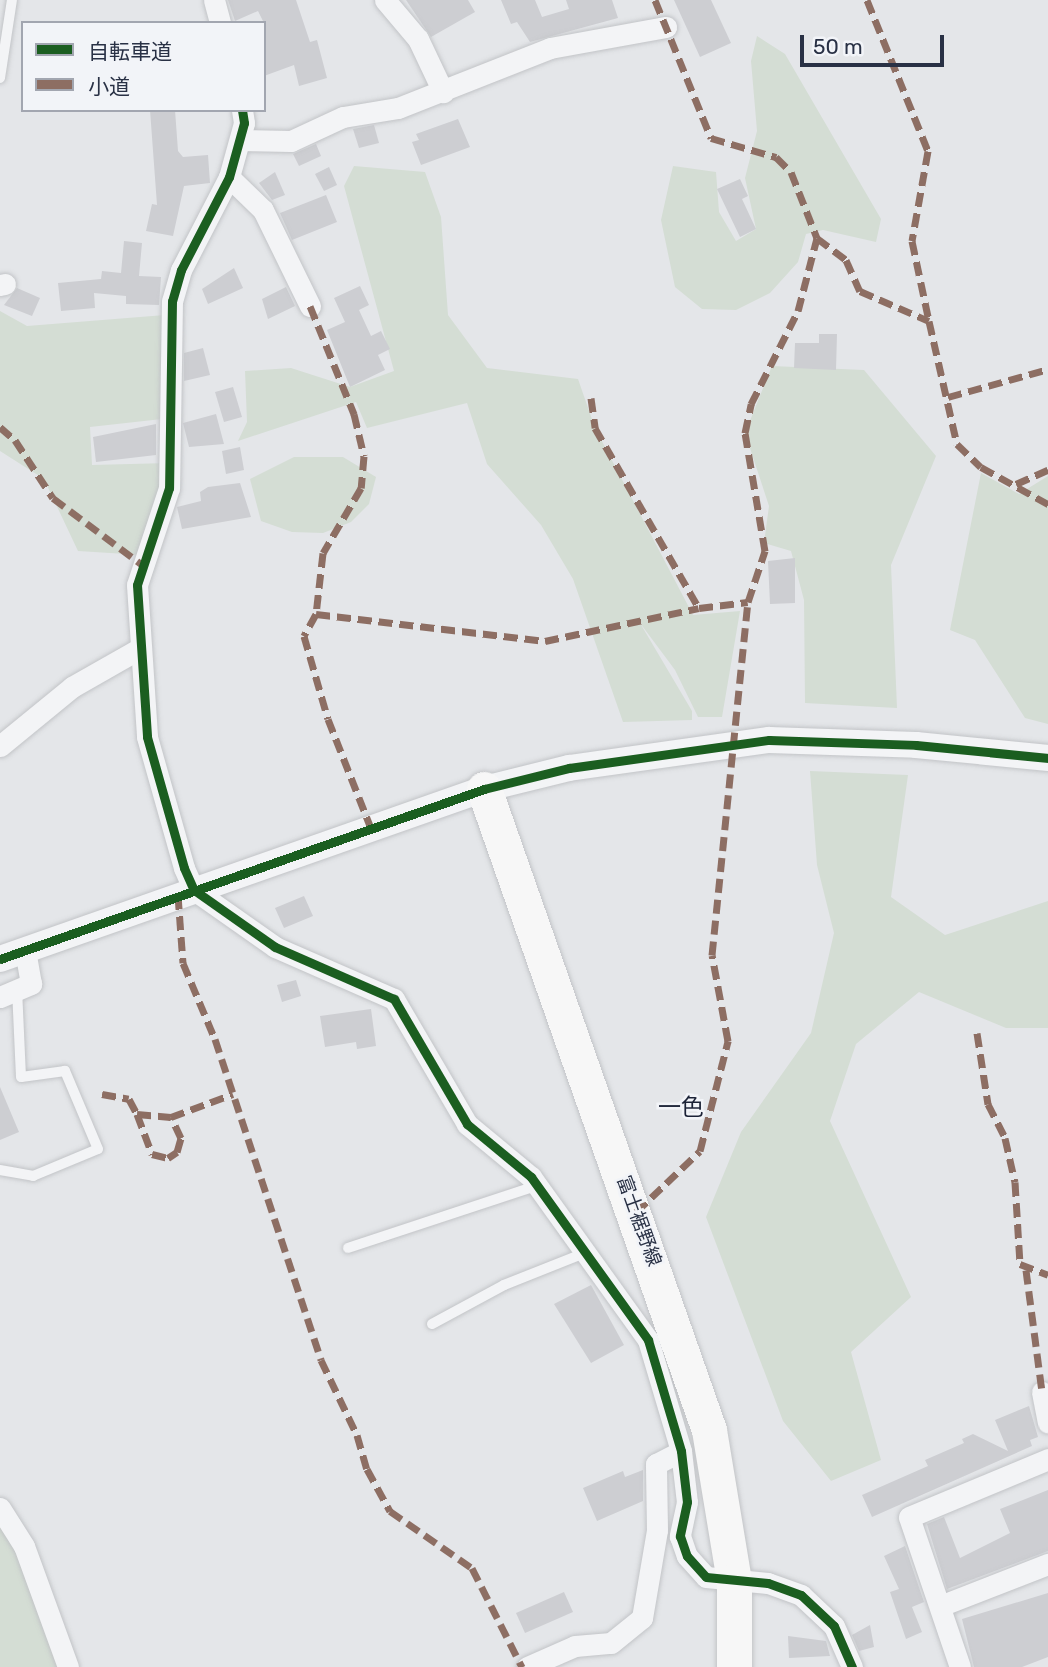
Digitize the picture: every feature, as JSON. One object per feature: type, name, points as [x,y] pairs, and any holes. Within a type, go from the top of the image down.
[{"type":"main road","name":"富士裾野線","points":[[484,789],[688,1359],[718,1468],[734,1581],[734,1667]]},
{"type":"street","points":[[214,0],[219,21]]},
{"type":"street","points":[[385,0],[418,39],[443,92]]},
{"type":"street","points":[[240,140],[291,141],[343,117],[398,108],[443,92],[505,62],[550,48],[666,27]]},
{"type":"street","points":[[242,112],[240,140],[229,177],[181,270],[172,301],[169,488],[137,585],[138,650],[160,792],[194,890],[275,947],[394,999],[467,1124],[538,1185],[648,1340],[681,1451],[687,1502],[680,1536],[687,1556],[706,1577],[768,1583],[801,1595],[834,1626],[852,1667]]},
{"type":"street","points":[[229,177],[263,210],[310,306]]},
{"type":"street","points":[[0,746],[72,687],[138,650]]},
{"type":"street","points":[[8,993],[31,984],[12,955],[484,789],[569,768],[769,740],[916,745],[1048,758]]},
{"type":"street","points":[[1042,1392],[1048,1422]]},
{"type":"street","points":[[527,1667],[575,1646],[611,1643],[642,1618],[657,1530],[656,1464],[681,1451]]},
{"type":"street","points":[[960,1667],[909,1517],[1048,1459]]},
{"type":"street","points":[[0,1508],[24,1546],[68,1667]]},
{"type":"street","points":[[940,1606],[1048,1564]]},
{"type":"lane","points":[[0,78],[12,0]]},
{"type":"lane","points":[[0,1170],[33,1177],[98,1149],[65,1071],[21,1077],[8,993]]},
{"type":"lane","points":[[348,1248],[538,1185]]},
{"type":"lane","points":[[432,1324],[504,1285],[585,1253]]},
{"type":"shaded area","points":[[757,36],[785,54],[881,219],[876,242],[823,230],[806,234],[798,262],[770,293],[736,310],[702,309],[675,287],[661,220],[673,166],[716,172],[719,212],[736,241],[756,229],[745,178],[757,131],[751,61]]},
{"type":"shaded area","points":[[354,166],[425,172],[441,217],[448,315],[487,368],[578,379],[595,428],[693,615],[740,611],[722,717],[698,717],[675,670],[640,623],[692,711],[692,720],[623,722],[573,579],[541,525],[487,464],[467,403],[367,428],[356,402],[238,441],[247,422],[245,371],[291,368],[350,387],[394,371],[344,186]]},
{"type":"shaded area","points":[[0,311],[27,326],[165,315],[162,419],[90,427],[92,465],[169,463],[142,555],[78,551],[44,479],[0,451]]},
{"type":"shaded area","points":[[772,366],[864,370],[936,456],[891,565],[897,708],[805,703],[804,600],[791,551],[764,543],[769,506],[745,433]]},
{"type":"shaded area","points":[[294,457],[343,457],[376,477],[369,504],[351,522],[323,533],[292,532],[261,521],[250,479]]},
{"type":"shaded area","points":[[981,473],[1019,494],[1048,476],[1048,724],[1025,718],[975,640],[950,630]]},
{"type":"shaded area","points":[[810,771],[908,775],[891,897],[945,935],[1048,901],[1048,1028],[1006,1028],[919,992],[856,1044],[830,1121],[911,1297],[851,1352],[881,1460],[831,1481],[783,1421],[706,1217],[741,1132],[811,1033],[834,933],[817,865]]},
{"type":"shaded area","points":[[0,1517],[70,1667],[0,1667]]},
{"type":"building","points":[[228,0],[296,0],[310,42],[317,40],[327,78],[299,86],[294,65],[266,75],[266,21],[263,21],[258,11],[235,21]]},
{"type":"building","points":[[406,0],[468,0],[475,12],[431,37]]},
{"type":"building","points":[[501,0],[535,0],[542,17],[569,9],[566,0],[612,0],[618,18],[530,42],[517,22],[511,24]]},
{"type":"building","points":[[674,0],[711,0],[731,43],[700,57]]},
{"type":"building","points":[[150,112],[175,112],[178,151],[183,157],[208,155],[210,183],[184,186],[173,236],[146,231],[152,204],[157,205]]},
{"type":"building","points":[[458,119],[470,147],[421,165],[412,142],[419,140],[416,134]]},
{"type":"building","points":[[374,125],[379,143],[359,148],[353,129]]},
{"type":"building","points":[[316,144],[321,156],[299,166],[293,154]]},
{"type":"building","points":[[329,167],[337,185],[324,191],[315,174]]},
{"type":"building","points":[[275,172],[285,195],[272,200],[259,183]]},
{"type":"building","points":[[740,179],[748,196],[742,199],[756,229],[740,237],[717,189]]},
{"type":"building","points":[[326,195],[337,222],[292,240],[280,213]]},
{"type":"building","points":[[124,241],[142,243],[139,276],[161,277],[159,305],[126,304],[126,296],[94,293],[95,308],[61,311],[58,283],[101,279],[102,271],[121,273]]},
{"type":"building","points":[[234,268],[243,288],[208,304],[202,289]]},
{"type":"building","points":[[360,286],[369,305],[359,310],[371,336],[381,331],[390,349],[378,355],[385,370],[350,387],[327,330],[345,322],[334,298]]},
{"type":"building","points":[[286,287],[295,306],[268,319],[262,299]]},
{"type":"building","points":[[17,288],[40,298],[32,316],[4,305]]},
{"type":"building","points":[[819,334],[837,334],[836,370],[794,368],[795,343],[819,343]]},
{"type":"building","points":[[203,348],[210,375],[184,381],[184,353]]},
{"type":"building","points":[[233,387],[242,417],[224,422],[215,392]]},
{"type":"building","points":[[216,414],[224,444],[189,447],[183,423]]},
{"type":"building","points":[[156,424],[156,455],[96,462],[93,437]]},
{"type":"building","points":[[240,447],[244,470],[226,474],[222,451]]},
{"type":"building","points":[[240,483],[251,517],[182,529],[177,507],[201,501],[200,492],[208,487]]},
{"type":"building","points":[[795,558],[795,603],[770,604],[768,561]]},
{"type":"building","points":[[304,896],[313,916],[284,928],[275,908]]},
{"type":"building","points":[[296,980],[301,996],[282,1002],[277,985]]},
{"type":"building","points":[[371,1009],[376,1046],[357,1049],[356,1042],[325,1047],[320,1016]]},
{"type":"building","points":[[0,1087],[19,1132],[0,1140]]},
{"type":"building","points":[[591,1285],[624,1345],[591,1363],[554,1304]]},
{"type":"building","points":[[1029,1406],[1038,1437],[1030,1440],[1032,1446],[872,1517],[862,1495],[928,1466],[925,1460],[964,1443],[962,1439],[973,1434],[1008,1451],[995,1420]]},
{"type":"building","points":[[643,1470],[643,1501],[597,1521],[583,1488],[623,1471],[625,1477]]},
{"type":"building","points":[[1048,1490],[1048,1551],[947,1589],[927,1524],[944,1517],[960,1558],[1010,1533],[1000,1509]]},
{"type":"building","points":[[905,1546],[924,1602],[912,1607],[922,1632],[906,1639],[890,1592],[899,1589],[884,1556]]},
{"type":"building","points":[[564,1592],[573,1612],[525,1633],[516,1613]]},
{"type":"building","points":[[1048,1593],[1048,1657],[1022,1667],[974,1667],[962,1619]]},
{"type":"building","points":[[870,1625],[874,1647],[859,1651],[852,1635]]},
{"type":"building","points":[[788,1636],[826,1641],[830,1656],[789,1658]]},
{"type":"marked path","points":[[655,0],[711,138],[776,157],[791,172],[817,238],[846,260],[860,291],[929,321],[957,444],[981,467],[1048,504]]},
{"type":"marked path","points":[[867,0],[928,151],[912,241],[929,321]]},
{"type":"marked path","points":[[591,398],[595,428],[699,608],[748,602],[765,551],[745,433],[751,404],[798,311],[817,238]]},
{"type":"marked path","points":[[310,306],[354,414],[364,456],[361,488],[323,553],[316,614],[545,641],[699,608]]},
{"type":"marked path","points":[[948,397],[1048,369]]},
{"type":"marked path","points":[[0,427],[15,440],[53,498],[144,566]]},
{"type":"marked path","points":[[1016,484],[1048,470]]},
{"type":"marked path","points":[[636,1212],[700,1151],[728,1041],[712,955],[748,602]]},
{"type":"marked path","points":[[316,614],[304,636],[328,719],[371,828]]},
{"type":"marked path","points":[[178,895],[183,963],[215,1039],[321,1360],[357,1435],[367,1469],[390,1511],[472,1568],[522,1667]]},
{"type":"marked path","points":[[977,1033],[988,1104],[1005,1138],[1015,1182],[1020,1264],[1048,1275]]},
{"type":"marked path","points":[[102,1094],[129,1099],[137,1114],[171,1117],[233,1094]]},
{"type":"marked path","points":[[137,1114],[152,1154],[168,1158],[177,1152],[181,1138],[171,1117]]},
{"type":"marked path","points":[[1026,1270],[1042,1392]]},
{"type":"cycle path","points":[[242,112],[244,123],[229,177],[181,270],[172,301],[169,488],[137,585],[147,737],[184,868],[194,890],[275,947],[394,999],[467,1124],[531,1177],[648,1340],[681,1451],[687,1502],[680,1536],[687,1556],[706,1577],[768,1583],[801,1595],[834,1626],[852,1667]]},
{"type":"cycle path","points":[[0,959],[484,789],[569,768],[769,740],[916,745],[1048,758]]},
{"type":"district","name":"一色","points":[[681,1107]]}]
